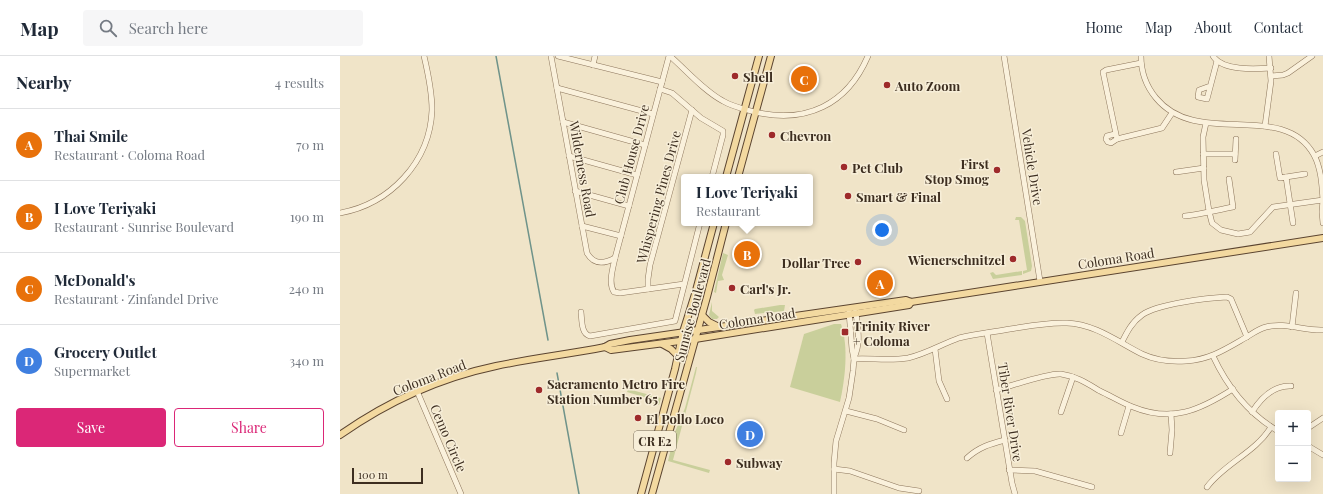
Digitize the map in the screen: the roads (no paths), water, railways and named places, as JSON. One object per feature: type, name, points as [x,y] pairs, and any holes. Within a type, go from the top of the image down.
[{"type":"main road","points":[[727,174],[759,56]]},
{"type":"main road","points":[[739,174],[771,56]]},
{"type":"main road","name":"Sunrise Boulevard","points":[[643,492],[683,332],[713,226]]},
{"type":"main road","name":"Sunrise Boulevard","points":[[652,494],[725,226]]},
{"type":"main road","name":"Coloma Road","points":[[605,347],[611,350],[695,339],[908,305],[912,302],[1040,281],[1323,238]]},
{"type":"main road","name":"Coloma Road","points":[[340,435],[362,419],[417,391],[452,378],[492,367],[605,347],[610,344],[623,341],[851,307],[906,300],[912,302]]},
{"type":"main road","points":[[702,315],[709,322],[719,327]]},
{"type":"main road","points":[[660,343],[671,349],[678,356]]},
{"type":"street","points":[[340,213],[361,208],[383,196],[405,178],[418,159],[427,138],[432,110],[431,95],[424,56]]},
{"type":"street","name":"Wilderness Road","points":[[551,56],[587,253],[595,262],[602,263],[615,258]]},
{"type":"street","points":[[561,56],[662,82]]},
{"type":"street","points":[[593,65],[595,56]]},
{"type":"street","points":[[669,56],[713,95],[729,104],[774,116],[800,115],[816,110],[833,102],[856,80],[868,56]]},
{"type":"street","name":"Club House Drive","points":[[648,289],[620,293],[614,292],[612,286],[613,270],[669,56]]},
{"type":"street","name":"Vehicle Drive","points":[[1004,56],[1040,281]]},
{"type":"street","points":[[1140,56],[1144,75],[1151,91],[1172,113],[1191,120],[1206,123],[1277,128],[1290,132],[1306,145],[1321,165],[1323,223]]},
{"type":"street","points":[[1212,56],[1217,61],[1243,69],[1270,68]]},
{"type":"street","points":[[1265,126],[1271,76],[1270,56]]},
{"type":"street","points":[[1271,76],[1288,73],[1312,56]]},
{"type":"street","points":[[1210,86],[1217,61]]},
{"type":"street","points":[[1141,63],[1106,70],[1103,72],[1116,136],[1162,128],[1172,113]]},
{"type":"street","points":[[557,88],[654,114]]},
{"type":"street","points":[[660,89],[672,92],[708,123],[720,129],[723,133],[713,174]]},
{"type":"street","name":"Whispering Pines Drive","points":[[648,289],[650,264],[692,110]]},
{"type":"street","points":[[563,122],[645,145]]},
{"type":"street","points":[[1206,123],[1203,136],[1204,180],[1212,223],[1221,230],[1238,234],[1250,232],[1273,207],[1323,200]]},
{"type":"street","points":[[1203,154],[1235,157],[1236,139]]},
{"type":"street","points":[[1315,156],[1323,152]]},
{"type":"street","points":[[1276,154],[1280,178],[1305,174]]},
{"type":"street","points":[[569,156],[637,175]]},
{"type":"street","points":[[1176,172],[1204,168]]},
{"type":"street","points":[[1286,177],[1293,223]]},
{"type":"street","points":[[1185,216],[1205,214],[1209,211],[1233,207],[1229,179]]},
{"type":"street","points":[[575,191],[629,206]]},
{"type":"street","points":[[582,226],[621,236]]},
{"type":"street","points":[[581,312],[584,332],[586,335],[590,336],[675,321],[699,226]]},
{"type":"street","points":[[648,289],[684,284]]},
{"type":"street","points":[[1292,326],[1296,293]]},
{"type":"street","points":[[1122,342],[1131,325],[1142,314],[1149,311],[1163,306],[1227,297],[1231,299],[1246,337]]},
{"type":"street","points":[[851,307],[856,313],[859,342],[859,348],[854,359]]},
{"type":"street","points":[[834,494],[836,441],[846,410],[851,387],[854,359],[849,314],[851,307]]},
{"type":"street","points":[[854,359],[898,359],[919,355],[960,338],[1044,324],[1068,323],[1084,325],[1122,342],[1142,354],[1152,358],[1172,362],[1195,360],[1213,356],[1256,330],[1267,326],[1282,325],[1308,330],[1323,330]]},
{"type":"street","name":"Tiber River Drive","points":[[987,333],[1009,470],[1016,494]]},
{"type":"street","points":[[935,349],[939,381],[947,399]]},
{"type":"street","points":[[1213,356],[1233,389],[1252,412],[1275,429]]},
{"type":"street","points":[[996,390],[1053,374],[1073,377],[1129,406],[1153,413],[1171,414],[1186,412],[1204,406],[1233,389]]},
{"type":"street","points":[[1061,412],[1073,377]]},
{"type":"street","points":[[1252,412],[1261,400],[1273,390],[1283,386],[1290,386]]},
{"type":"street","name":"Cemo Circle","points":[[417,391],[461,494]]},
{"type":"street","points":[[1121,433],[1129,406]]},
{"type":"street","points":[[846,410],[877,419],[904,430]]},
{"type":"street","points":[[1170,453],[1172,430],[1171,414]]},
{"type":"street","points":[[1311,425],[1323,418]]},
{"type":"street","points":[[1207,487],[1220,472],[1262,440],[1271,427]]},
{"type":"street","points":[[967,458],[976,450],[1005,440]]},
{"type":"street","points":[[1311,448],[1323,455]]},
{"type":"street","points":[[834,469],[840,471],[850,471],[899,488],[919,491]]},
{"type":"street","points":[[1009,470],[1035,471],[1092,487]]},
{"type":"waterway","points":[[496,56],[548,340]]},
{"type":"waterway","points":[[557,373],[579,494]]},
{"type":"place","name":"Shell","points":[[735,76]]},
{"type":"place","name":"McDonald's","points":[[804,79]]},
{"type":"place","name":"Auto Zoom","points":[[887,85]]},
{"type":"place","name":"Chevron","points":[[772,135]]},
{"type":"place","name":"Pet Club","points":[[844,167]]},
{"type":"place","name":"First Stop Smog","points":[[997,170]]},
{"type":"place","name":"Smart & Final","points":[[848,196]]},
{"type":"place","name":"I Love Teriyaki","points":[[747,254]]},
{"type":"place","name":"Wienerschnitzel","points":[[1013,259]]},
{"type":"place","name":"Dollar Tree","points":[[858,262]]},
{"type":"place","name":"Thai Smile","points":[[880,283]]},
{"type":"place","name":"Carl's Jr.","points":[[732,288]]},
{"type":"place","name":"Trinity River + Coloma","points":[[845,332]]},
{"type":"place","name":"Sacramento Metro Fire Station Number 65","points":[[539,390]]},
{"type":"place","name":"El Pollo Loco","points":[[638,418]]},
{"type":"place","name":"Grocery Outlet","points":[[750,434]]},
{"type":"place","name":"Subway","points":[[728,462]]}]
